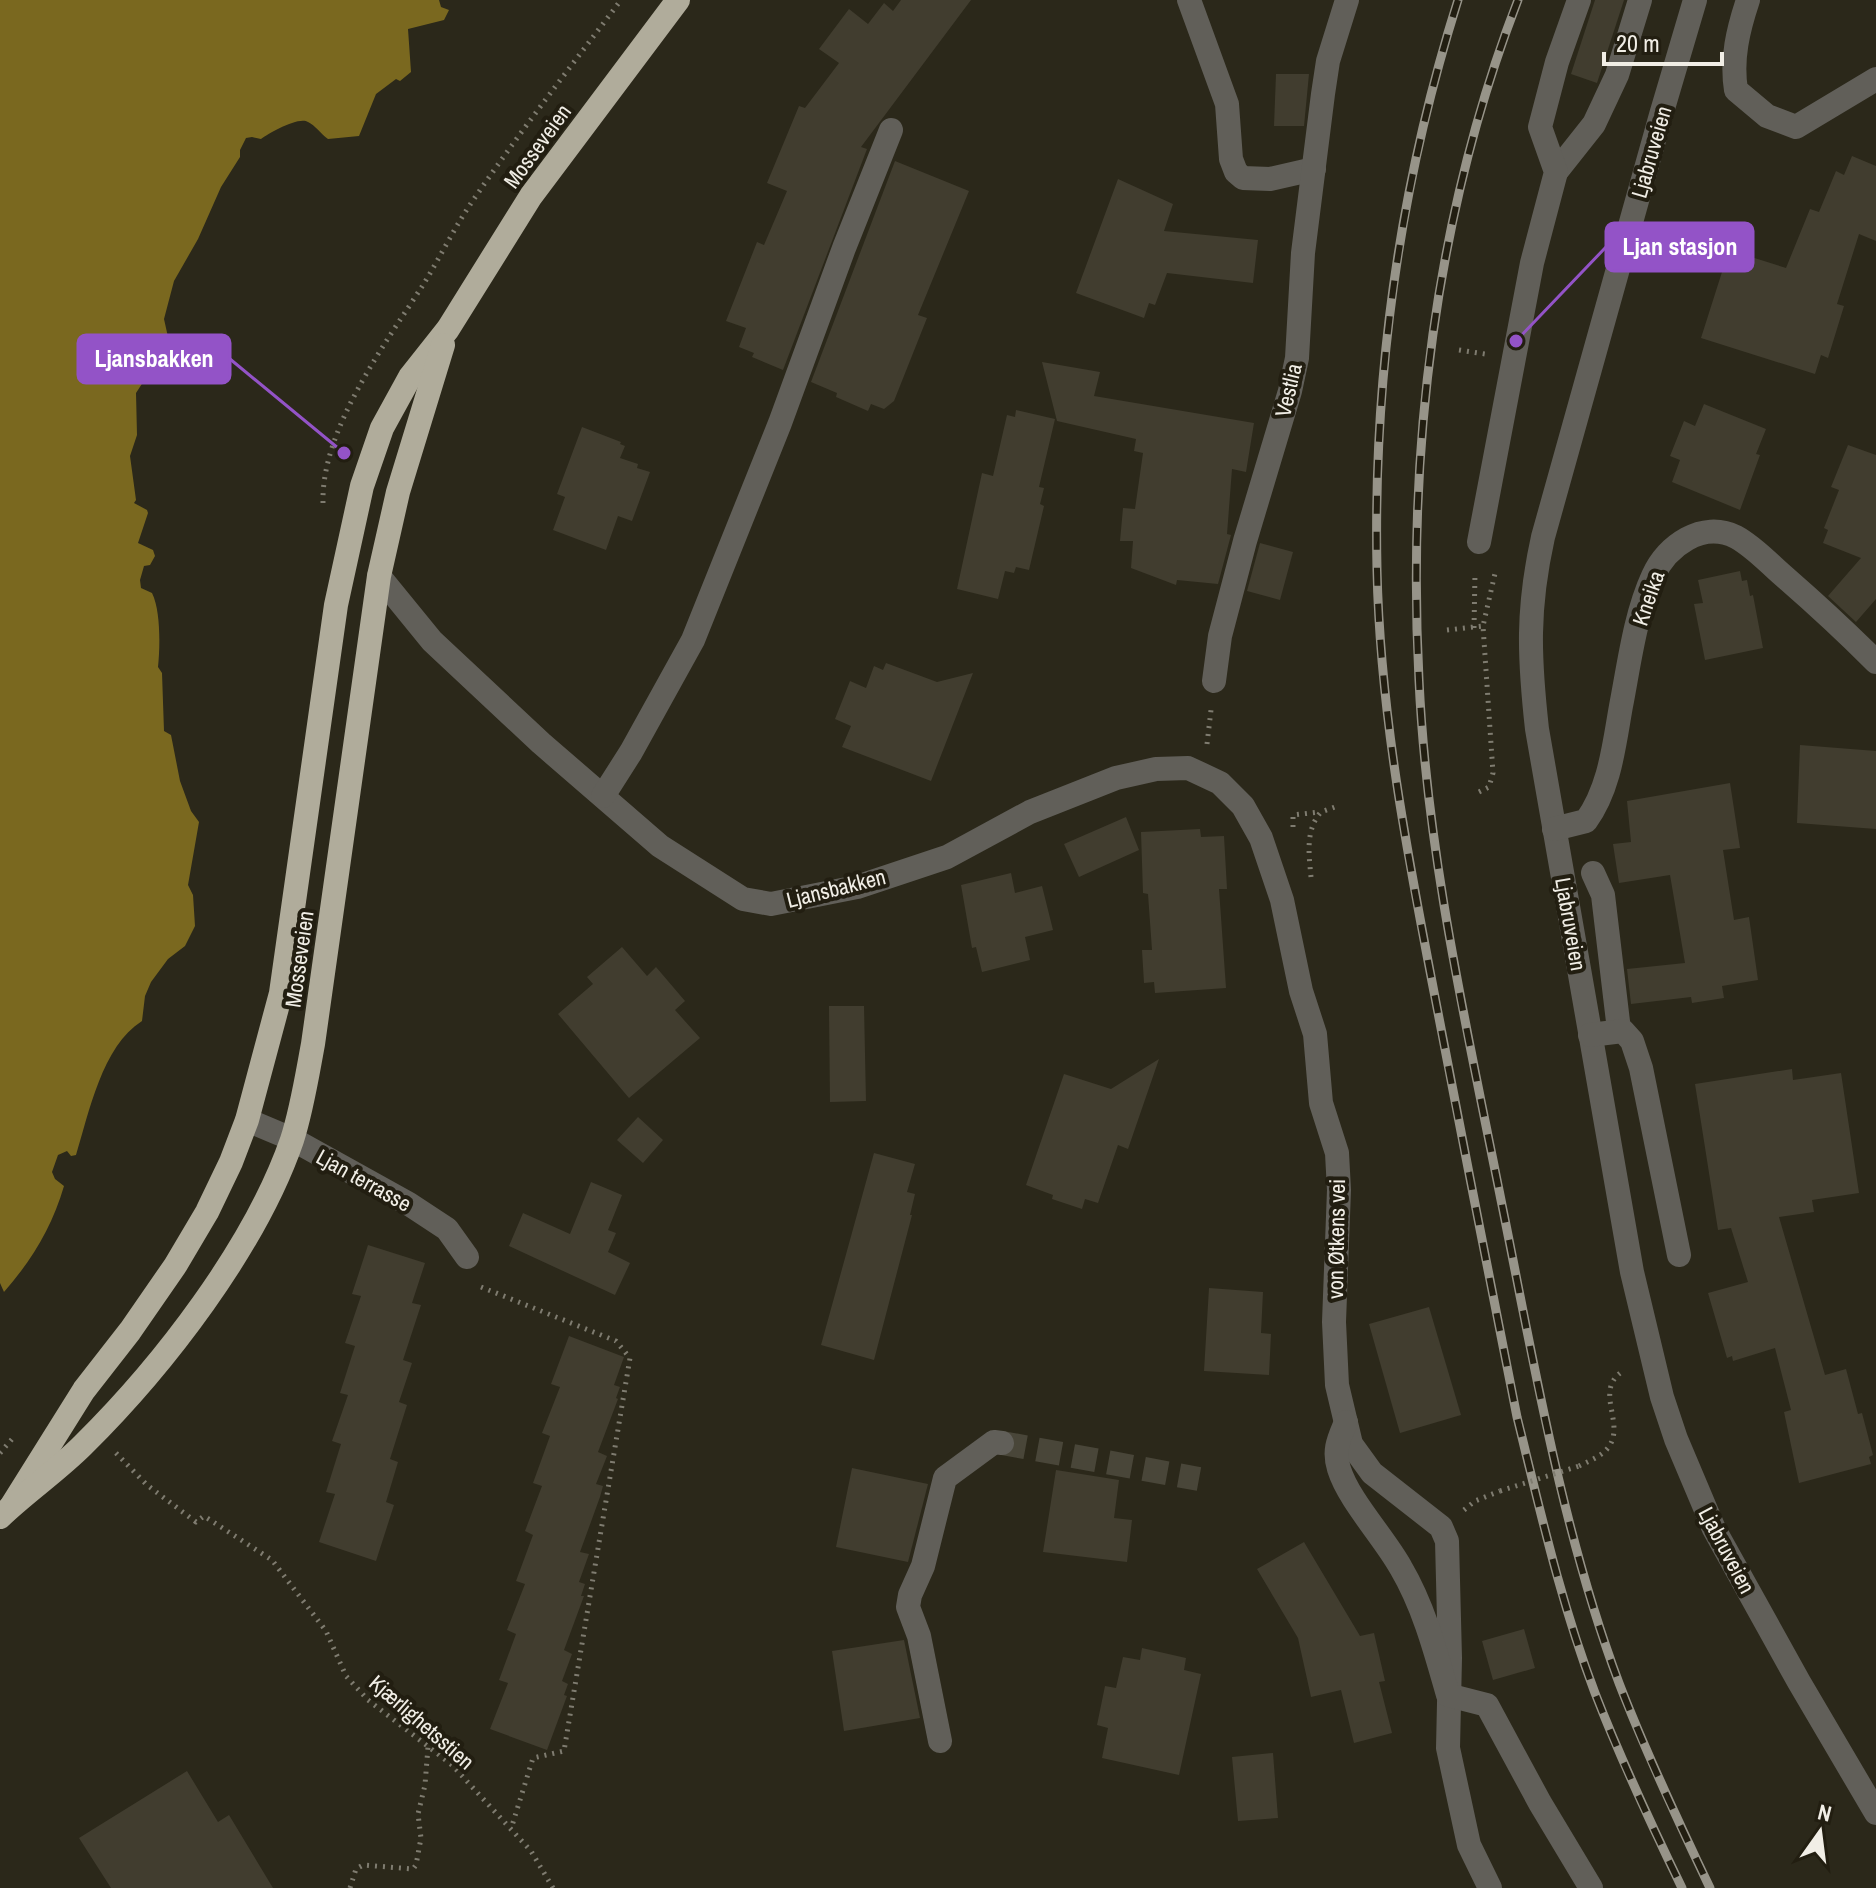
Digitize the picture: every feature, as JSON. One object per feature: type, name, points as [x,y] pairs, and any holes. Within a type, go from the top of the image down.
[{"type":"highway","name":"Mosseveien","points":[[6,1511],[84,1390],[175,1266],[225,1175],[247,1120],[281,993],[336,605],[362,486],[395,400],[448,329],[531,196],[668,5]]},
{"type":"highway","name":"Mosseveien","points":[[6,1511],[82,1446],[167,1351],[243,1241],[266,1201],[292,1139],[305,1093],[313,1044],[379,576],[398,492],[448,329]]},
{"type":"street","points":[[1189,0],[1227,104],[1231,159],[1236,172],[1243,178],[1270,179],[1314,169]]},
{"type":"street","name":"Vestlia","points":[[1214,681],[1220,636],[1297,358],[1303,253],[1328,61],[1347,0]]},
{"type":"street","points":[[1556,172],[1540,127],[1557,62],[1579,0]]},
{"type":"street","points":[[1479,542],[1532,263],[1556,172],[1594,124],[1617,75],[1640,0]]},
{"type":"street","name":"Ljabruveien","points":[[1695,0],[1652,144],[1537,565],[1530,608],[1530,658],[1537,729],[1632,1272],[1652,1361],[1676,1439],[1714,1529],[1876,1813]]},
{"type":"street","points":[[1748,0],[1736,45],[1733,73],[1736,90],[1767,116],[1796,127],[1876,79]]},
{"type":"street","points":[[603,796],[693,640],[780,423],[891,130]]},
{"type":"street","name":"Kneika","points":[[1554,829],[1586,821],[1598,801],[1610,768],[1634,641],[1652,578],[1663,557],[1680,542],[1697,534],[1717,531],[1735,536],[1766,558],[1833,618],[1876,662]]},
{"type":"street","name":"Ljansbakken","points":[[379,576],[432,641],[541,743],[660,846],[743,899],[771,904],[857,887],[947,857],[1030,812],[1116,778],[1156,769],[1188,768],[1203,775]]},
{"type":"street","name":"von Øtkens vei","points":[[1203,775],[1220,783],[1243,806],[1261,838],[1282,900],[1301,991],[1315,1034],[1321,1103],[1337,1153],[1339,1190],[1334,1322],[1337,1385],[1351,1444],[1372,1473],[1441,1527],[1447,1541],[1447,1733],[1469,1845],[1490,1888]]},
{"type":"street","points":[[1593,873],[1603,895],[1619,1030]]},
{"type":"street","points":[[1590,1035],[1619,1030],[1632,1041],[1641,1068],[1679,1255]]},
{"type":"street","name":"Ljan terrasse","points":[[247,1120],[292,1139],[409,1204],[447,1229],[467,1257]]},
{"type":"street","points":[[1346,1422],[1335,1451],[1339,1469],[1347,1488],[1404,1572],[1420,1607],[1448,1695],[1487,1705],[1591,1888]]},
{"type":"street","points":[[940,1741],[919,1636],[908,1607],[910,1595],[923,1566],[945,1478],[994,1442],[1002,1443]]},
{"type":"path","points":[[323,509],[324,481],[336,440],[377,353],[475,196],[621,0]]},
{"type":"path","points":[[1459,350],[1470,351]]},
{"type":"path","points":[[1474,628],[1473,591],[1479,542]]},
{"type":"path","points":[[1479,792],[1489,787],[1493,766],[1483,626],[1500,561]]},
{"type":"path","points":[[1447,630],[1483,626]]},
{"type":"path","points":[[1203,775],[1214,681]]},
{"type":"path","points":[[1293,818],[1293,815],[1321,812]]},
{"type":"path","points":[[481,1287],[616,1341],[630,1358],[564,1751],[533,1758],[511,1829]]},
{"type":"path","points":[[1500,1491],[1598,1457],[1610,1446],[1614,1428],[1611,1381],[1625,1370],[1652,1361]]},
{"type":"path","points":[[0,1453],[22,1427]]},
{"type":"path","name":"Kjærlighetsstien","points":[[125,1442],[115,1453],[147,1485],[196,1522],[204,1516],[272,1560],[326,1631],[346,1676],[368,1700],[452,1765],[531,1851],[553,1888]]},
{"type":"path","points":[[350,1888],[356,1869],[363,1865],[413,1869],[416,1865],[421,1838],[418,1814],[425,1785],[428,1747]]},
{"type":"shaded area","points":[[0,0],[439,0],[441,7],[449,10],[444,20],[408,29],[411,72],[376,94],[359,136],[328,139],[308,122],[298,121],[261,139],[246,138],[240,157],[221,187],[198,239],[174,281],[164,319],[168,337],[160,356],[136,393],[137,435],[130,456],[134,503],[148,513],[138,543],[153,550],[155,556],[150,565],[144,566],[140,580],[141,588],[152,593],[157,609],[164,731],[171,735],[180,781],[191,811],[199,822],[188,885],[193,895],[195,926],[185,946],[168,959],[151,982],[145,996],[142,1021],[128,1032],[107,1063],[76,1155],[71,1156],[67,1151],[58,1155],[52,1172],[64,1186],[54,1215],[24,1268],[4,1292],[0,1283]]},
{"type":"building","points":[[901,0],[971,0],[861,147],[867,149],[783,370],[752,357],[754,353],[739,347],[746,328],[726,321],[757,242],[764,245],[787,191],[767,183],[799,106],[805,108],[839,63],[819,49],[849,9],[868,24],[884,3],[893,11]]},
{"type":"building","points":[[1595,0],[1624,0],[1597,83],[1571,74]]},
{"type":"building","points":[[1276,74],[1309,74],[1304,126],[1274,126]]},
{"type":"building","points":[[1852,156],[1876,166],[1876,241],[1859,234],[1837,304],[1844,306],[1828,358],[1821,355],[1815,374],[1701,338],[1729,250],[1786,268],[1810,209],[1819,212],[1836,171],[1844,175]]},
{"type":"building","points":[[895,161],[969,191],[918,315],[927,318],[894,401],[884,409],[871,404],[868,411],[811,382]]},
{"type":"building","points":[[1118,179],[1173,204],[1164,231],[1258,240],[1253,283],[1167,273],[1155,305],[1149,303],[1144,318],[1076,293]]},
{"type":"building","points":[[1042,362],[1100,372],[1094,396],[1254,423],[1246,472],[1232,469],[1227,534],[1231,535],[1218,584],[1177,580],[1176,585],[1131,568],[1133,541],[1120,541],[1123,508],[1135,509],[1143,453],[1134,451],[1136,439],[1057,421]]},
{"type":"building","points":[[1704,404],[1766,429],[1740,510],[1672,482],[1680,460],[1670,456],[1684,421],[1695,426]]},
{"type":"building","points":[[1016,410],[1055,419],[1039,487],[1044,488],[1040,504],[1044,506],[1029,570],[1016,567],[1014,573],[1005,571],[998,599],[957,589],[982,473],[993,476],[1007,415],[1015,417]]},
{"type":"building","points":[[582,427],[621,442],[625,446],[620,458],[650,472],[632,521],[618,516],[606,550],[553,530],[565,497],[557,494]]},
{"type":"building","points":[[1848,445],[1876,455],[1876,599],[1856,622],[1828,596],[1861,558],[1823,543],[1828,530],[1824,528],[1839,490],[1831,487]]},
{"type":"building","points":[[1260,543],[1293,552],[1280,600],[1247,591]]},
{"type":"building","points":[[1740,571],[1742,581],[1747,580],[1750,596],[1753,595],[1763,648],[1705,660],[1694,604],[1703,603],[1698,580]]},
{"type":"building","points":[[886,663],[937,682],[973,673],[931,781],[842,747],[851,726],[835,719],[850,681],[866,688],[874,666],[883,670]]},
{"type":"building","points":[[1800,745],[1876,751],[1876,829],[1797,823]]},
{"type":"building","points":[[1730,783],[1740,848],[1723,850],[1734,920],[1749,917],[1758,980],[1722,986],[1724,998],[1692,1003],[1691,997],[1631,1004],[1627,969],[1685,963],[1670,875],[1619,883],[1613,844],[1631,842],[1627,801]]},
{"type":"building","points":[[1126,817],[1139,850],[1079,877],[1064,844]]},
{"type":"building","points":[[1200,829],[1201,837],[1224,836],[1227,889],[1219,889],[1226,988],[1155,993],[1154,982],[1144,983],[1142,950],[1152,950],[1148,894],[1143,893],[1141,832]]},
{"type":"building","points":[[1011,873],[1015,893],[1042,886],[1053,930],[1025,937],[1030,960],[982,972],[976,947],[972,948],[961,885]]},
{"type":"building","points":[[622,947],[647,976],[656,967],[685,1001],[675,1010],[700,1038],[629,1098],[558,1014],[593,984],[587,977]]},
{"type":"building","points":[[829,1006],[864,1006],[866,1101],[830,1102]]},
{"type":"building","points":[[1159,1059],[1128,1149],[1118,1145],[1098,1203],[1085,1199],[1082,1209],[1052,1199],[1053,1195],[1026,1185],[1064,1074],[1111,1089]]},
{"type":"building","points":[[1792,1069],[1793,1080],[1841,1073],[1859,1193],[1812,1200],[1814,1212],[1779,1217],[1825,1375],[1846,1369],[1873,1455],[1869,1457],[1871,1464],[1799,1483],[1784,1412],[1791,1410],[1775,1348],[1733,1361],[1732,1356],[1727,1358],[1708,1293],[1748,1282],[1731,1228],[1718,1230],[1695,1084]]},
{"type":"building","points":[[638,1117],[663,1140],[643,1163],[617,1140]]},
{"type":"building","points":[[874,1153],[915,1164],[907,1192],[915,1194],[874,1360],[821,1345]]},
{"type":"building","points":[[591,1182],[622,1195],[608,1230],[616,1233],[608,1252],[630,1263],[615,1295],[509,1246],[523,1213],[570,1234]]},
{"type":"building","points":[[368,1245],[425,1263],[412,1303],[421,1305],[403,1360],[412,1363],[399,1402],[407,1405],[390,1459],[398,1462],[386,1502],[394,1505],[376,1561],[319,1542],[335,1494],[326,1492],[341,1444],[332,1441],[348,1395],[340,1393],[355,1346],[345,1343],[361,1296],[352,1294]]},
{"type":"building","points":[[1209,1288],[1263,1292],[1261,1333],[1271,1334],[1269,1375],[1204,1371]]},
{"type":"building","points":[[1429,1307],[1461,1415],[1400,1433],[1369,1324]]},
{"type":"building","points":[[569,1336],[624,1357],[614,1385],[620,1387],[618,1399],[598,1452],[607,1456],[596,1484],[603,1486],[580,1552],[589,1554],[579,1582],[585,1584],[581,1596],[584,1596],[564,1650],[572,1654],[562,1681],[568,1684],[564,1695],[567,1696],[547,1750],[490,1729],[508,1683],[499,1680],[516,1634],[507,1630],[525,1584],[516,1581],[533,1535],[525,1531],[542,1486],[533,1483],[550,1436],[542,1433],[560,1387],[551,1384]]},
{"type":"building","points":[[852,1468],[928,1484],[908,1562],[836,1547]]},
{"type":"building","points":[[1056,1470],[1119,1480],[1114,1518],[1132,1520],[1127,1562],[1043,1552]]},
{"type":"building","points":[[1304,1542],[1360,1636],[1374,1633],[1385,1681],[1379,1682],[1392,1733],[1354,1743],[1341,1690],[1311,1697],[1298,1638],[1257,1569]]},
{"type":"building","points":[[1524,1629],[1535,1668],[1493,1680],[1482,1641]]},
{"type":"building","points":[[904,1640],[920,1718],[844,1731],[832,1651]]},
{"type":"building","points":[[1142,1648],[1186,1658],[1184,1670],[1201,1674],[1179,1775],[1102,1758],[1108,1728],[1097,1725],[1105,1686],[1116,1688],[1123,1657],[1140,1660]]},
{"type":"building","points":[[1273,1753],[1278,1818],[1238,1821],[1232,1757]]},
{"type":"building","points":[[187,1771],[218,1822],[229,1815],[273,1888],[111,1888],[79,1838]]},
{"type":"tunnel","points":[[1002,1443],[1199,1479]]},
{"type":"railway","points":[[1458,0],[1420,140],[1394,282],[1386,353],[1380,425],[1377,570],[1389,729],[1414,887],[1454,1098],[1517,1417],[1543,1522],[1561,1591],[1595,1693],[1682,1888]]},
{"type":"railway","points":[[1518,0],[1489,82],[1466,165],[1447,249],[1433,335],[1423,421],[1418,507],[1416,594],[1423,746],[1450,942],[1565,1505],[1619,1683],[1710,1888]]},
{"type":"place","name":"Ljan stasjon","points":[[1516,341]]},
{"type":"place","name":"Ljansbakken","points":[[344,453]]}]
